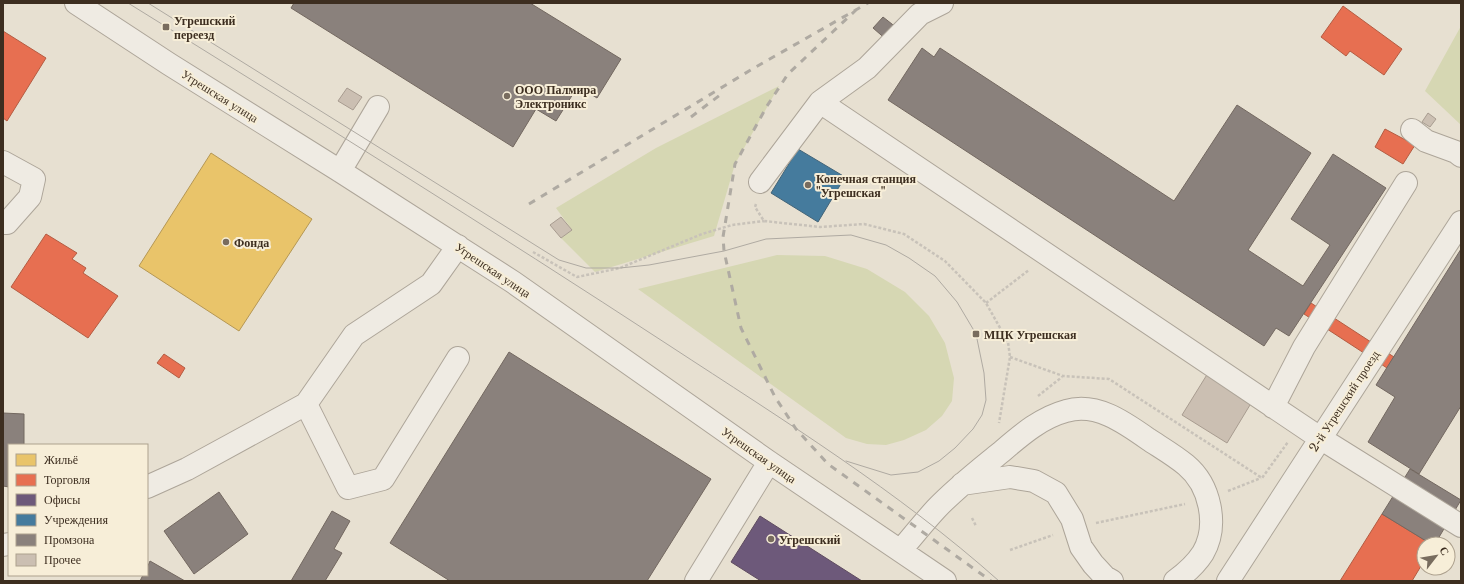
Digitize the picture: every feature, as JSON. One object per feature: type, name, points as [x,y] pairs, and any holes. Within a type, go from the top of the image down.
[{"type":"street","points":[[760,182],[820,102],[866,68],[920,14],[942,3]]},
{"type":"street","name":"Угрешская улица","points":[[80,4],[169,64],[458,246],[769,462],[945,581]]},
{"type":"street","points":[[820,102],[1300,425],[1461,526]]},
{"type":"street","points":[[340,171],[378,107]]},
{"type":"street","points":[[1412,130],[1426,141],[1456,152],[1461,156]]},
{"type":"street","points":[[3,162],[34,179],[30,197],[7,223],[3,223]]},
{"type":"street","points":[[1273,407],[1304,347],[1406,183]]},
{"type":"street","name":"2-й Угрешский проезд","points":[[1228,581],[1461,222]]},
{"type":"street","points":[[148,487],[187,469],[306,404],[354,335],[431,284],[458,246]]},
{"type":"street","points":[[306,404],[348,488],[383,479],[458,358]]},
{"type":"street","points":[[901,550],[936,509],[962,484],[1015,440],[1044,420],[1066,411],[1082,408],[1101,411],[1130,427],[1186,465],[1201,484],[1210,505],[1210,531],[1203,553],[1188,572],[1175,581]]},
{"type":"street","points":[[696,581],[769,462]]},
{"type":"street","points":[[962,484],[1010,477],[1034,480],[1056,493],[1072,519],[1081,547],[1093,564],[1112,581]]},
{"type":"path","points":[[760,182],[755,207],[764,221]]},
{"type":"path","points":[[533,252],[577,277],[620,268],[702,234],[732,225],[764,221],[820,227],[864,224],[904,234],[945,261],[986,303],[1008,342],[1010,357],[998,426]]},
{"type":"path","points":[[986,303],[1013,283]]},
{"type":"path","points":[[1010,357],[1063,376],[1109,379],[1262,478]]},
{"type":"path","points":[[1010,550],[1075,527],[1207,499],[1262,478],[1300,425]]},
{"type":"path","points":[[972,518],[976,526]]},
{"type":"green space","points":[[1461,26],[1461,125],[1425,91]]},
{"type":"green space","points":[[779,86],[735,164],[714,236],[595,272],[561,238],[572,230],[556,208],[656,148]]},
{"type":"green space","points":[[777,255],[825,256],[867,269],[905,292],[929,316],[945,343],[954,378],[952,401],[942,416],[926,430],[904,440],[886,445],[867,444],[846,438],[638,289]]},
{"type":"building: Жильё","name":"Фонда","points":[[211,153],[312,219],[239,331],[139,266]]},
{"type":"building: Торговля","points":[[1343,6],[1402,49],[1384,75],[1350,51],[1346,56],[1321,37]]},
{"type":"building: Торговля","points":[[3,31],[46,58],[7,121],[3,118]]},
{"type":"building: Торговля","points":[[1385,129],[1415,145],[1403,164],[1375,147]]},
{"type":"building: Торговля","points":[[46,234],[77,253],[72,259],[86,268],[83,273],[118,296],[88,338],[11,287]]},
{"type":"building: Торговля","points":[[1311,303],[1394,357],[1387,368],[1304,314]]},
{"type":"building: Торговля","points":[[164,354],[185,368],[179,378],[157,363]]},
{"type":"building: Торговля","points":[[1382,514],[1418,536],[1416,536],[1416,574],[1412,581],[1340,581]]},
{"type":"building: Офисы","name":"Угрешский","points":[[760,516],[862,581],[761,581],[731,562]]},
{"type":"building: Учреждения","name":"Конечная станция \"Угрешская\"","points":[[798,149],[845,177],[818,222],[771,193]]},
{"type":"building: Промзона","points":[[294,3],[530,3],[621,59],[597,98],[578,86],[556,121],[536,109],[513,147],[291,8]]},
{"type":"building: Промзона","points":[[883,17],[897,28],[888,41],[873,28]]},
{"type":"building: Промзона","points":[[922,48],[934,57],[940,48],[1174,201],[1237,105],[1311,153],[1248,250],[1303,286],[1330,245],[1291,219],[1333,154],[1386,188],[1289,336],[1276,328],[1264,346],[888,100]]},
{"type":"building: Промзона","points":[[1461,249],[1461,406],[1419,474],[1368,442],[1395,397],[1376,385]]},
{"type":"building: Промзона","points":[[509,352],[711,479],[647,581],[450,581],[390,543]]},
{"type":"building: Промзона","points":[[3,413],[24,414],[24,444],[8,444],[8,487],[3,486]]},
{"type":"building: Промзона","points":[[1410,469],[1461,500],[1440,536],[1418,536],[1382,514]]},
{"type":"building: Промзона","points":[[219,492],[248,534],[194,574],[164,531]]},
{"type":"building: Промзона","points":[[332,511],[350,521],[334,549],[342,553],[325,581],[291,581]]},
{"type":"building: Промзона","points":[[150,561],[185,581],[140,581],[142,576],[148,576],[148,566]]},
{"type":"building: Прочее","points":[[347,88],[362,97],[353,110],[338,101]]},
{"type":"building: Прочее","points":[[1428,113],[1436,119],[1430,127],[1422,122]]},
{"type":"building: Прочее","points":[[561,217],[572,230],[561,238],[550,225]]},
{"type":"building: Прочее","points":[[1208,373],[1253,400],[1227,443],[1182,415]]},
{"type":"tram line","points":[[128,3],[468,216],[797,429],[921,517],[999,581]]},
{"type":"tram line","points":[[148,3],[559,260],[586,268],[620,268],[649,265],[724,251],[766,239],[851,235],[886,245],[909,258],[935,276],[957,302],[976,334],[984,373],[986,400],[982,415],[973,429],[955,448],[939,461],[918,472],[891,475],[846,461]]},
{"type":"railway","points":[[529,204],[754,68],[868,3]]},
{"type":"railway","points":[[857,9],[788,74],[767,106],[735,164],[723,237],[724,251],[741,328],[775,397],[796,429],[828,464],[991,581]]},
{"type":"railway","points":[[691,117],[724,92]]},
{"type":"place","name":"Угрешский переезд","points":[[166,27]]},
{"type":"place","name":"ООО Палмира Электроникс","points":[[507,96]]},
{"type":"place","name":"Конечная станция \"Угрешская\"","points":[[808,185]]},
{"type":"place","name":"Фонда","points":[[226,242]]},
{"type":"place","name":"МЦК Угрешская","points":[[976,334]]},
{"type":"place","name":"Угрешский","points":[[771,539]]}]
